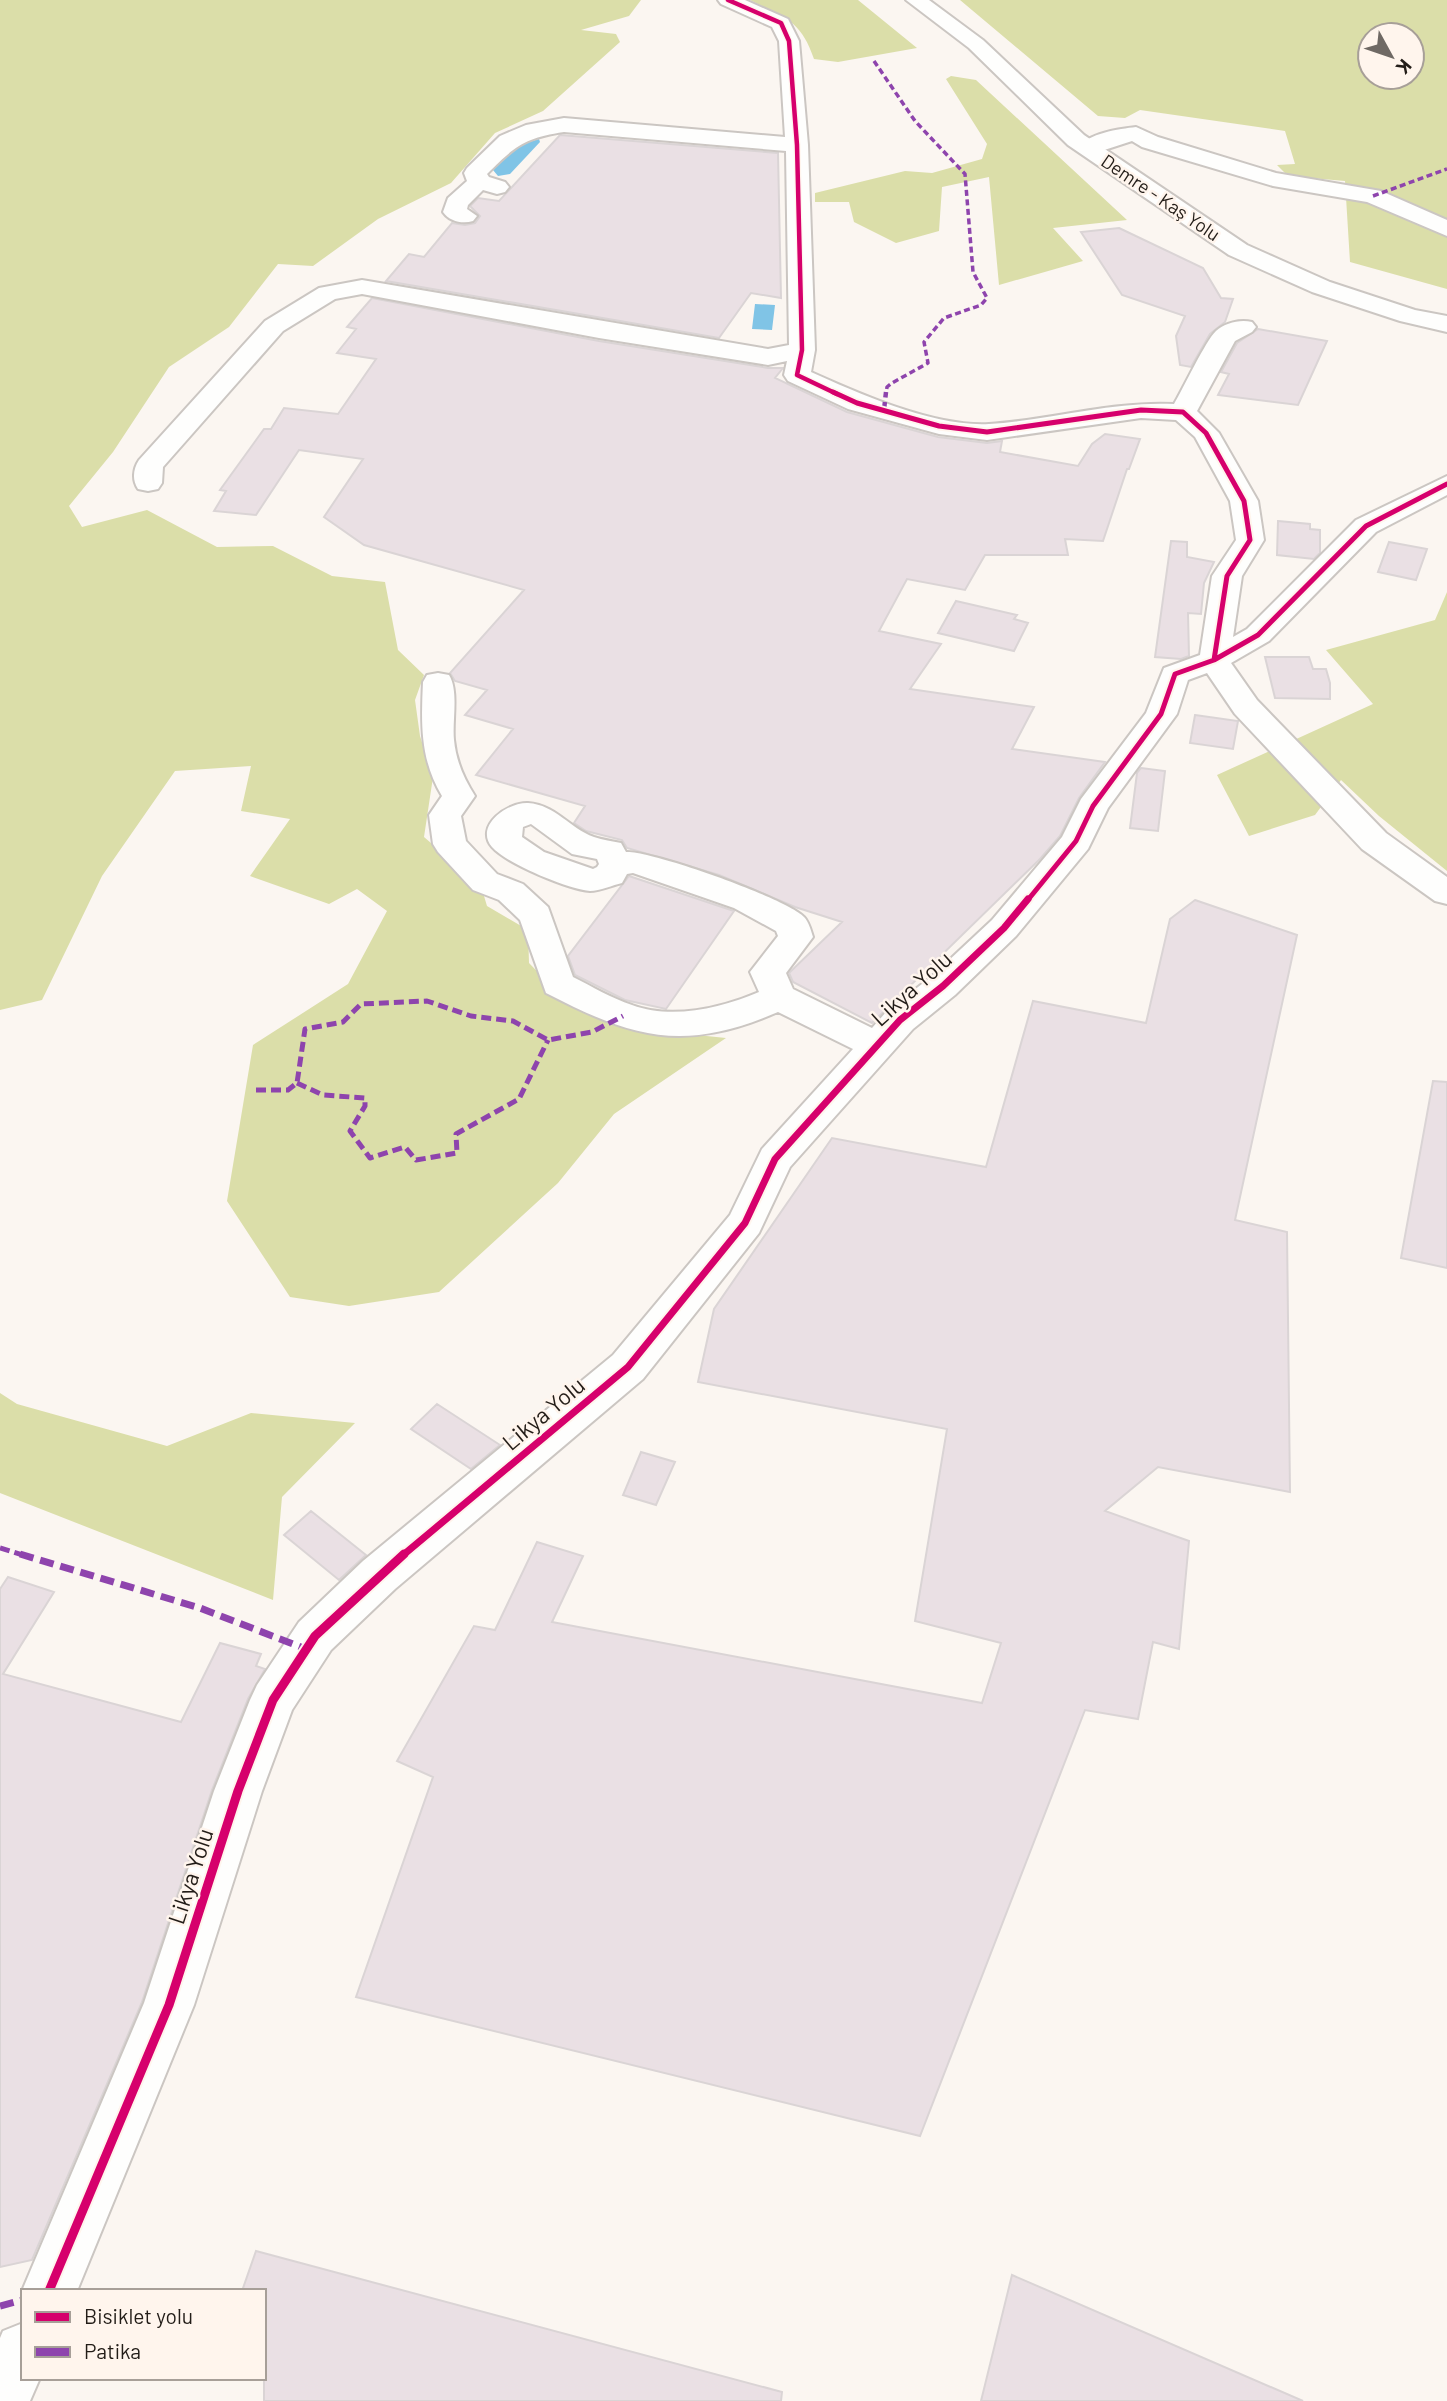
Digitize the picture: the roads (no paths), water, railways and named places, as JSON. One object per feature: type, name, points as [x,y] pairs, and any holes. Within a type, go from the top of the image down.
[{"type":"main road","points":[[728,0],[781,23],[789,41],[797,145],[802,351],[797,375],[858,403],[939,426],[987,432],[1141,411],[1183,412],[1206,433],[1244,501],[1250,540],[1227,576],[1214,660],[1246,707],[1374,841],[1447,893]]},
{"type":"main road","name":"Demre - Kaş Yolu","points":[[916,0],[975,44],[1076,139],[1238,250],[1321,287],[1409,316],[1447,324]]},
{"type":"main road","points":[[465,216],[455,212],[456,203],[488,184],[475,173],[508,141],[534,130],[564,125],[797,145]]},
{"type":"main road","points":[[1089,148],[1120,136],[1136,134],[1150,142],[1273,179],[1373,196],[1447,229]]},
{"type":"main road","points":[[148,483],[149,466],[274,326],[328,293],[362,286],[598,330],[768,357],[802,351]]},
{"type":"main road","points":[[1183,412],[1225,335],[1243,327]]},
{"type":"main road","points":[[1214,660],[1258,635],[1366,526],[1447,484]]},
{"type":"main road","name":"Likya Yolu","points":[[50,2289],[169,2005],[239,1791],[273,1700],[315,1636],[379,1576],[628,1367],[745,1223],[775,1158],[900,1020],[943,986],[1004,928],[1076,841],[1093,806],[1161,714],[1175,674],[1214,660]]},
{"type":"main road","points":[[438,681],[437,739],[447,780],[459,796],[445,815],[450,844],[485,882],[511,892],[536,915],[558,984],[623,1016],[678,1024],[706,1021],[760,1006],[779,997]]},
{"type":"main road","points":[[616,864],[635,862],[747,900],[791,923],[796,937],[768,972],[779,997],[877,1045]]},
{"type":"main road","points":[[1,2401],[21,2356]]},
{"type":"water","points":[[539,139],[540,142],[510,174],[498,176],[493,170],[520,147]]},
{"type":"water","points":[[755,304],[775,305],[772,330],[752,329]]}]
